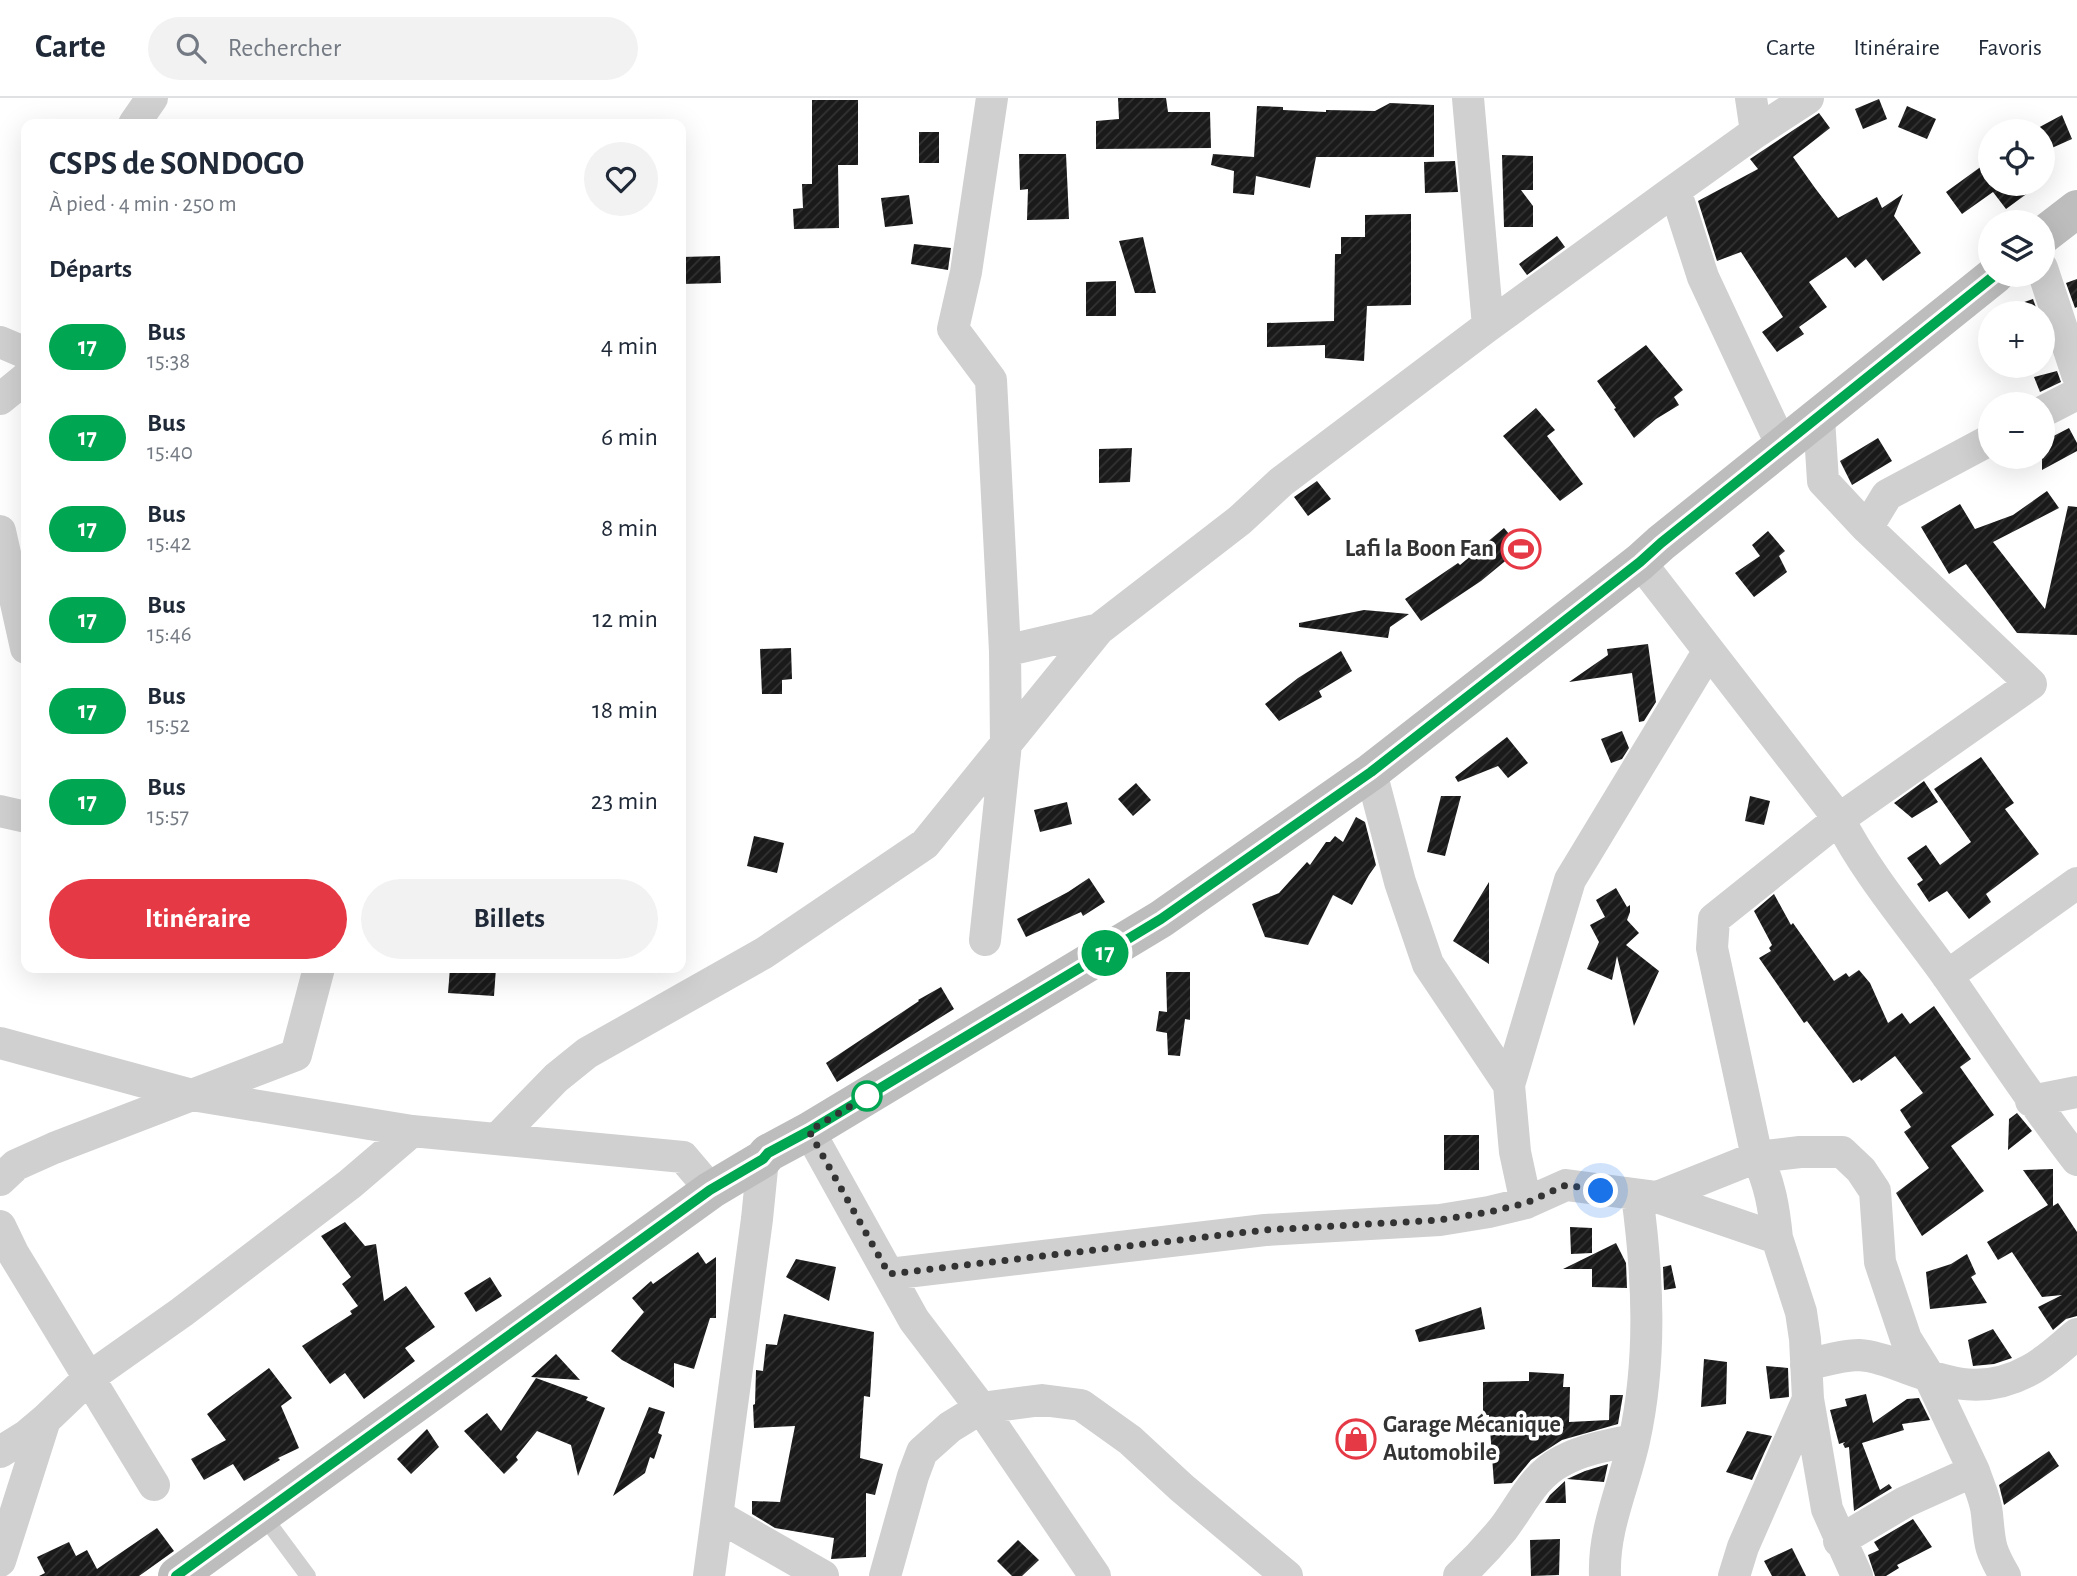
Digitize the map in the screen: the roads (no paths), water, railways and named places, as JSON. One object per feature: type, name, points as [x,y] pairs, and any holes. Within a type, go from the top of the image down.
[{"type":"street","points":[[137,119],[152,98]]},
{"type":"street","points":[[985,940],[1006,744],[1005,651],[990,380],[953,329],[967,272],[992,98]]},
{"type":"street","points":[[1468,98],[1488,326]]},
{"type":"street","points":[[1751,98],[1756,132]]},
{"type":"street","points":[[497,1139],[556,1078],[688,979],[764,953],[925,844],[1099,629],[1240,520],[1281,482],[1488,326],[1756,132],[1808,98]]},
{"type":"street","points":[[1675,190],[1703,277],[1782,446]]},
{"type":"street","points":[[2055,226],[2077,209]]},
{"type":"street","points":[[177,1576],[710,1190],[1161,919],[1371,772],[1640,562],[1980,287]]},
{"type":"street","points":[[2048,287],[2077,374]]},
{"type":"street","points":[[0,342],[21,351]]},
{"type":"street","points":[[0,399],[21,382]]},
{"type":"street","points":[[2055,405],[2077,394]]},
{"type":"street","points":[[1819,418],[1823,481],[1867,528],[2031,684],[1839,819],[1714,919],[1712,926],[1712,948],[1757,1157],[1767,1177],[1777,1238],[1801,1312],[1808,1399],[1827,1508],[1839,1541],[1857,1576]]},
{"type":"street","points":[[1867,528],[1888,495],[1978,446]]},
{"type":"street","points":[[0,531],[21,626]]},
{"type":"street","points":[[1640,562],[1839,819],[1851,842],[1947,976],[2031,1101],[2077,1160]]},
{"type":"street","points":[[1005,651],[1099,629]]},
{"type":"street","points":[[1526,1203],[1516,1152],[1509,1086],[1570,880],[1708,652]]},
{"type":"street","points":[[1371,772],[1400,882],[1429,964],[1509,1086]]},
{"type":"street","points":[[0,811],[21,816]]},
{"type":"street","points":[[1947,976],[2077,883]]},
{"type":"street","points":[[0,1180],[16,1165],[54,1148],[296,1055],[318,973]]},
{"type":"street","points":[[0,1043],[191,1094],[412,1131],[683,1157],[710,1190]]},
{"type":"street","points":[[2031,1101],[2077,1092]]},
{"type":"street","points":[[0,1451],[26,1436],[90,1377],[144,1340],[350,1184],[412,1131]]},
{"type":"street","points":[[809,1131],[914,1320],[981,1408],[1095,1576]]},
{"type":"street","points":[[1647,1196],[1757,1157],[1842,1152],[1861,1170],[1875,1191],[1880,1262],[1906,1339],[1929,1376],[1974,1471],[1987,1512],[1990,1551],[2005,1576]]},
{"type":"street","points":[[709,1576],[763,1159]]},
{"type":"street","points":[[889,1274],[1265,1230],[1440,1220],[1526,1203],[1566,1185],[1647,1196],[1777,1238]]},
{"type":"street","points":[[1605,1576],[1607,1539],[1634,1440],[1643,1381],[1647,1326],[1647,1196]]},
{"type":"street","points":[[0,1226],[13,1253],[153,1485]]},
{"type":"street","points":[[1806,1365],[1861,1355],[1945,1382],[1967,1385],[1994,1384],[2030,1370],[2077,1334]]},
{"type":"street","points":[[1734,1576],[1743,1547],[1808,1399]]},
{"type":"street","points":[[885,1576],[922,1452],[950,1427],[981,1408],[1042,1400],[1081,1405],[1130,1440],[1182,1488],[1287,1576]]},
{"type":"street","points":[[0,1561],[45,1420]]},
{"type":"street","points":[[1459,1576],[1483,1553],[1532,1484],[1545,1471],[1562,1460],[1588,1450],[1634,1440]]},
{"type":"street","points":[[1839,1541],[1905,1502],[1974,1471]]},
{"type":"street","points":[[718,1516],[823,1576]]},
{"type":"lane","points":[[262,1514],[308,1576]]},
{"type":"place","name":"Lafi la Boon Fan","points":[[1521,549]]},
{"type":"place","name":"Garage Mécanique Automobile","points":[[1356,1439]]}]
